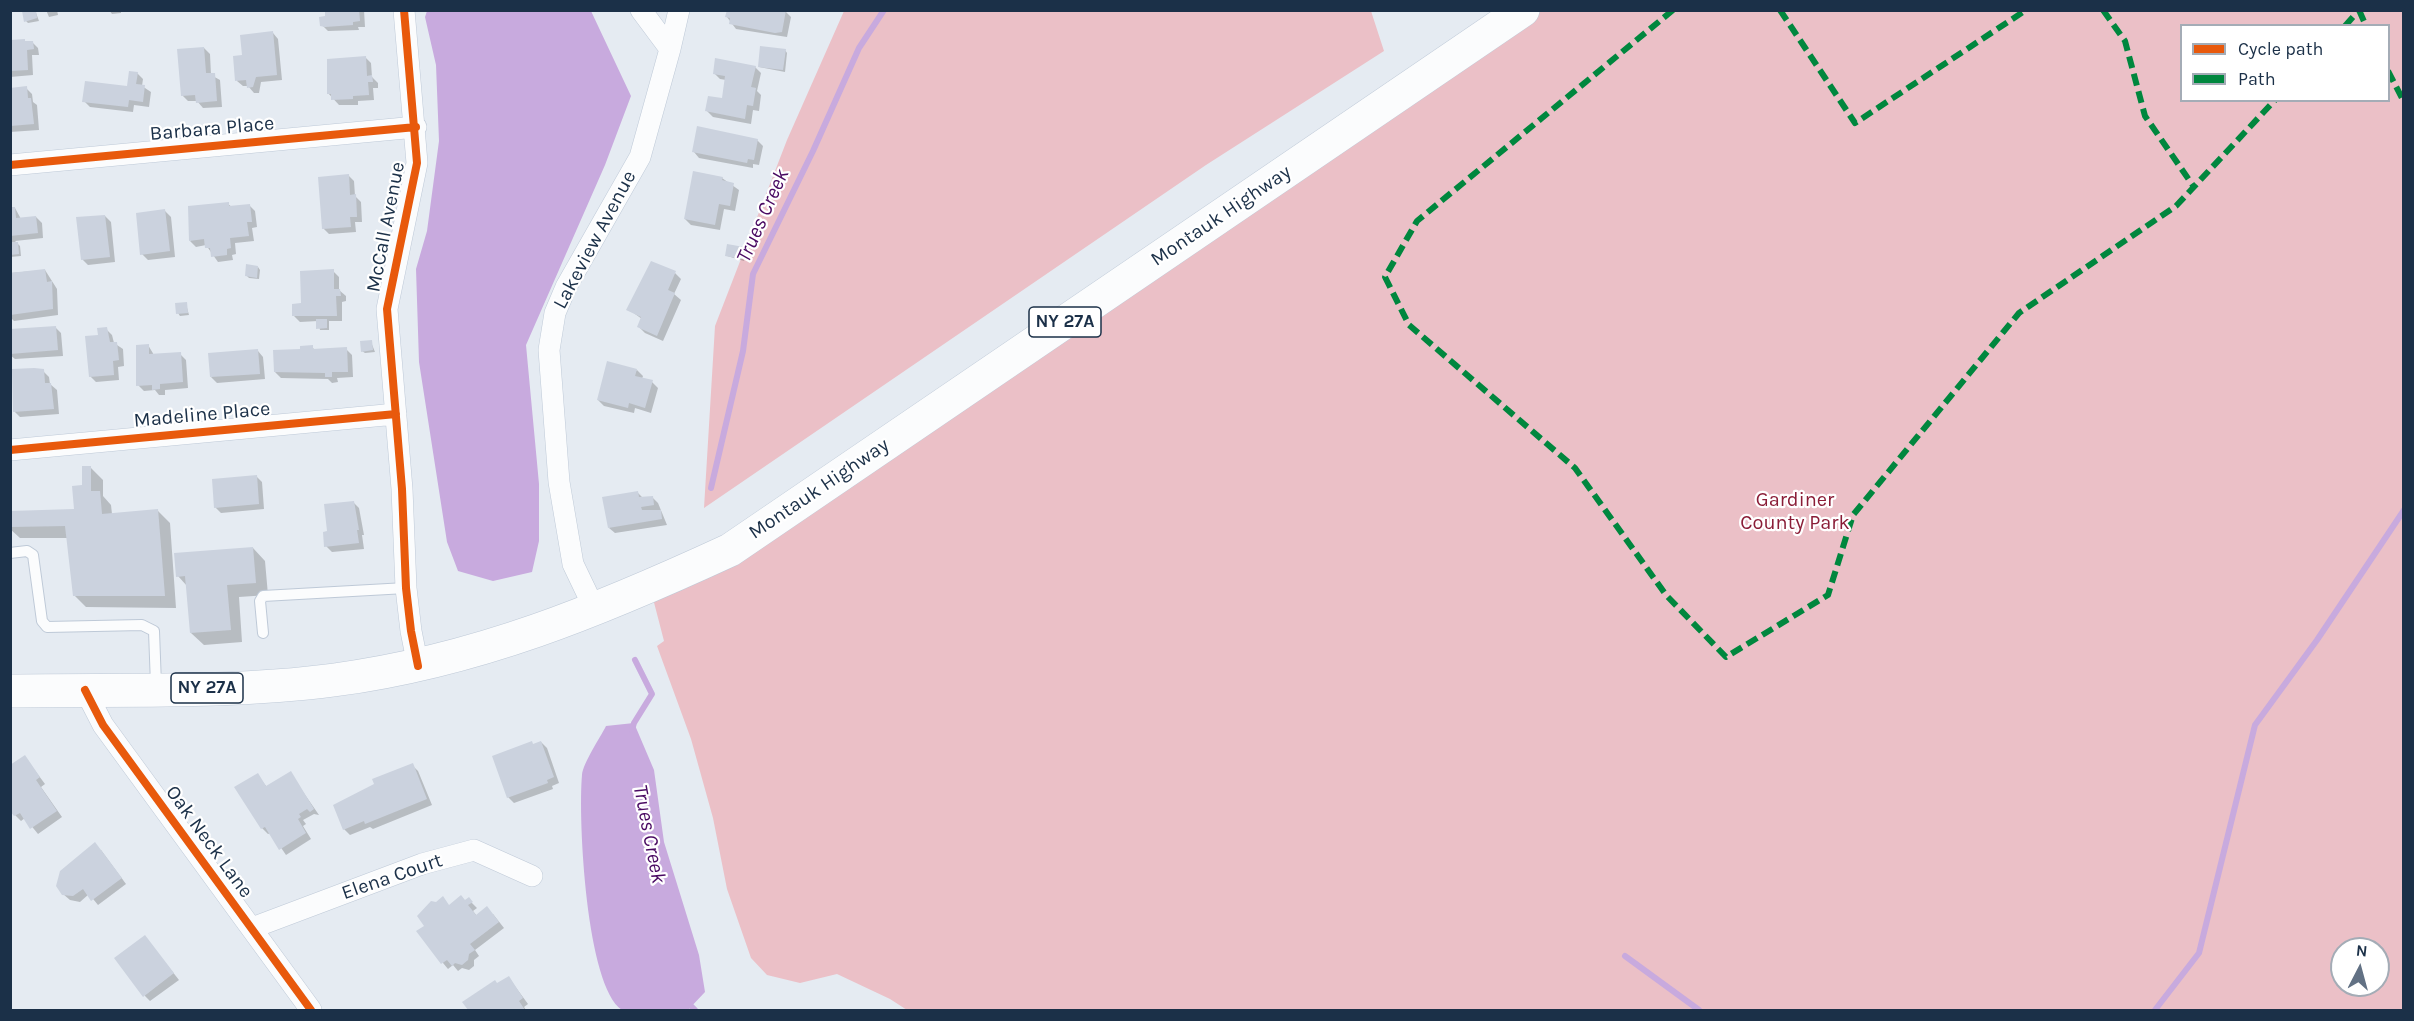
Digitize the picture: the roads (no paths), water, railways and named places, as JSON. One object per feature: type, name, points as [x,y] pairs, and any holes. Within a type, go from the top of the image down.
[{"type":"main road","name":"Montauk Highway","points":[[10,691],[300,684],[418,666],[522,638],[595,610],[730,550],[1523,10]]},
{"type":"street","name":"McCall Avenue","points":[[404,10],[416,127],[417,163],[387,309],[396,414],[406,588],[418,666]]},
{"type":"street","points":[[641,10],[670,49]]},
{"type":"street","name":"Lakeview Avenue","points":[[595,610],[573,564],[559,482],[549,350],[555,314],[566,287],[640,157],[679,10]]},
{"type":"street","name":"Barbara Place","points":[[10,165],[416,127]]},
{"type":"street","name":"Madeline Place","points":[[10,450],[396,414]]},
{"type":"street","name":"Oak Neck Lane","points":[[85,690],[97,716],[312,1011]]},
{"type":"street","name":"Elena Court","points":[[252,927],[422,864],[474,850],[532,876]]},
{"type":"lane","points":[[10,553],[27,551],[33,555],[42,621],[47,627],[142,625],[154,631],[156,689]]},
{"type":"lane","points":[[263,633],[260,601],[263,596],[406,588]]},
{"type":"water","points":[[427,11],[591,11],[631,96],[605,165],[526,345],[539,484],[539,541],[532,572],[493,581],[458,571],[447,542],[419,362],[416,269],[427,231],[439,141],[436,65],[425,17]]},
{"type":"water","points":[[634,723],[654,770],[664,842],[699,955],[705,992],[688,1010],[622,1010],[610,995],[600,969],[592,937],[583,862],[582,775],[588,757],[606,726]]},
{"type":"waterway","name":"Trues Creek","points":[[711,488],[743,351],[753,274],[813,151],[859,48],[884,10]]},
{"type":"waterway","points":[[2155,1010],[2199,953],[2255,725],[2317,640],[2404,510]]},
{"type":"waterway","name":"Trues Creek","points":[[632,730],[652,694],[635,660]]},
{"type":"waterway","points":[[1625,956],[1699,1010]]},
{"type":"waterway","name":"Trues Creek","points":[[687,1002],[695,1010]]},
{"type":"park label","name":"Gardiner County Park","points":[[1795,512]]}]
